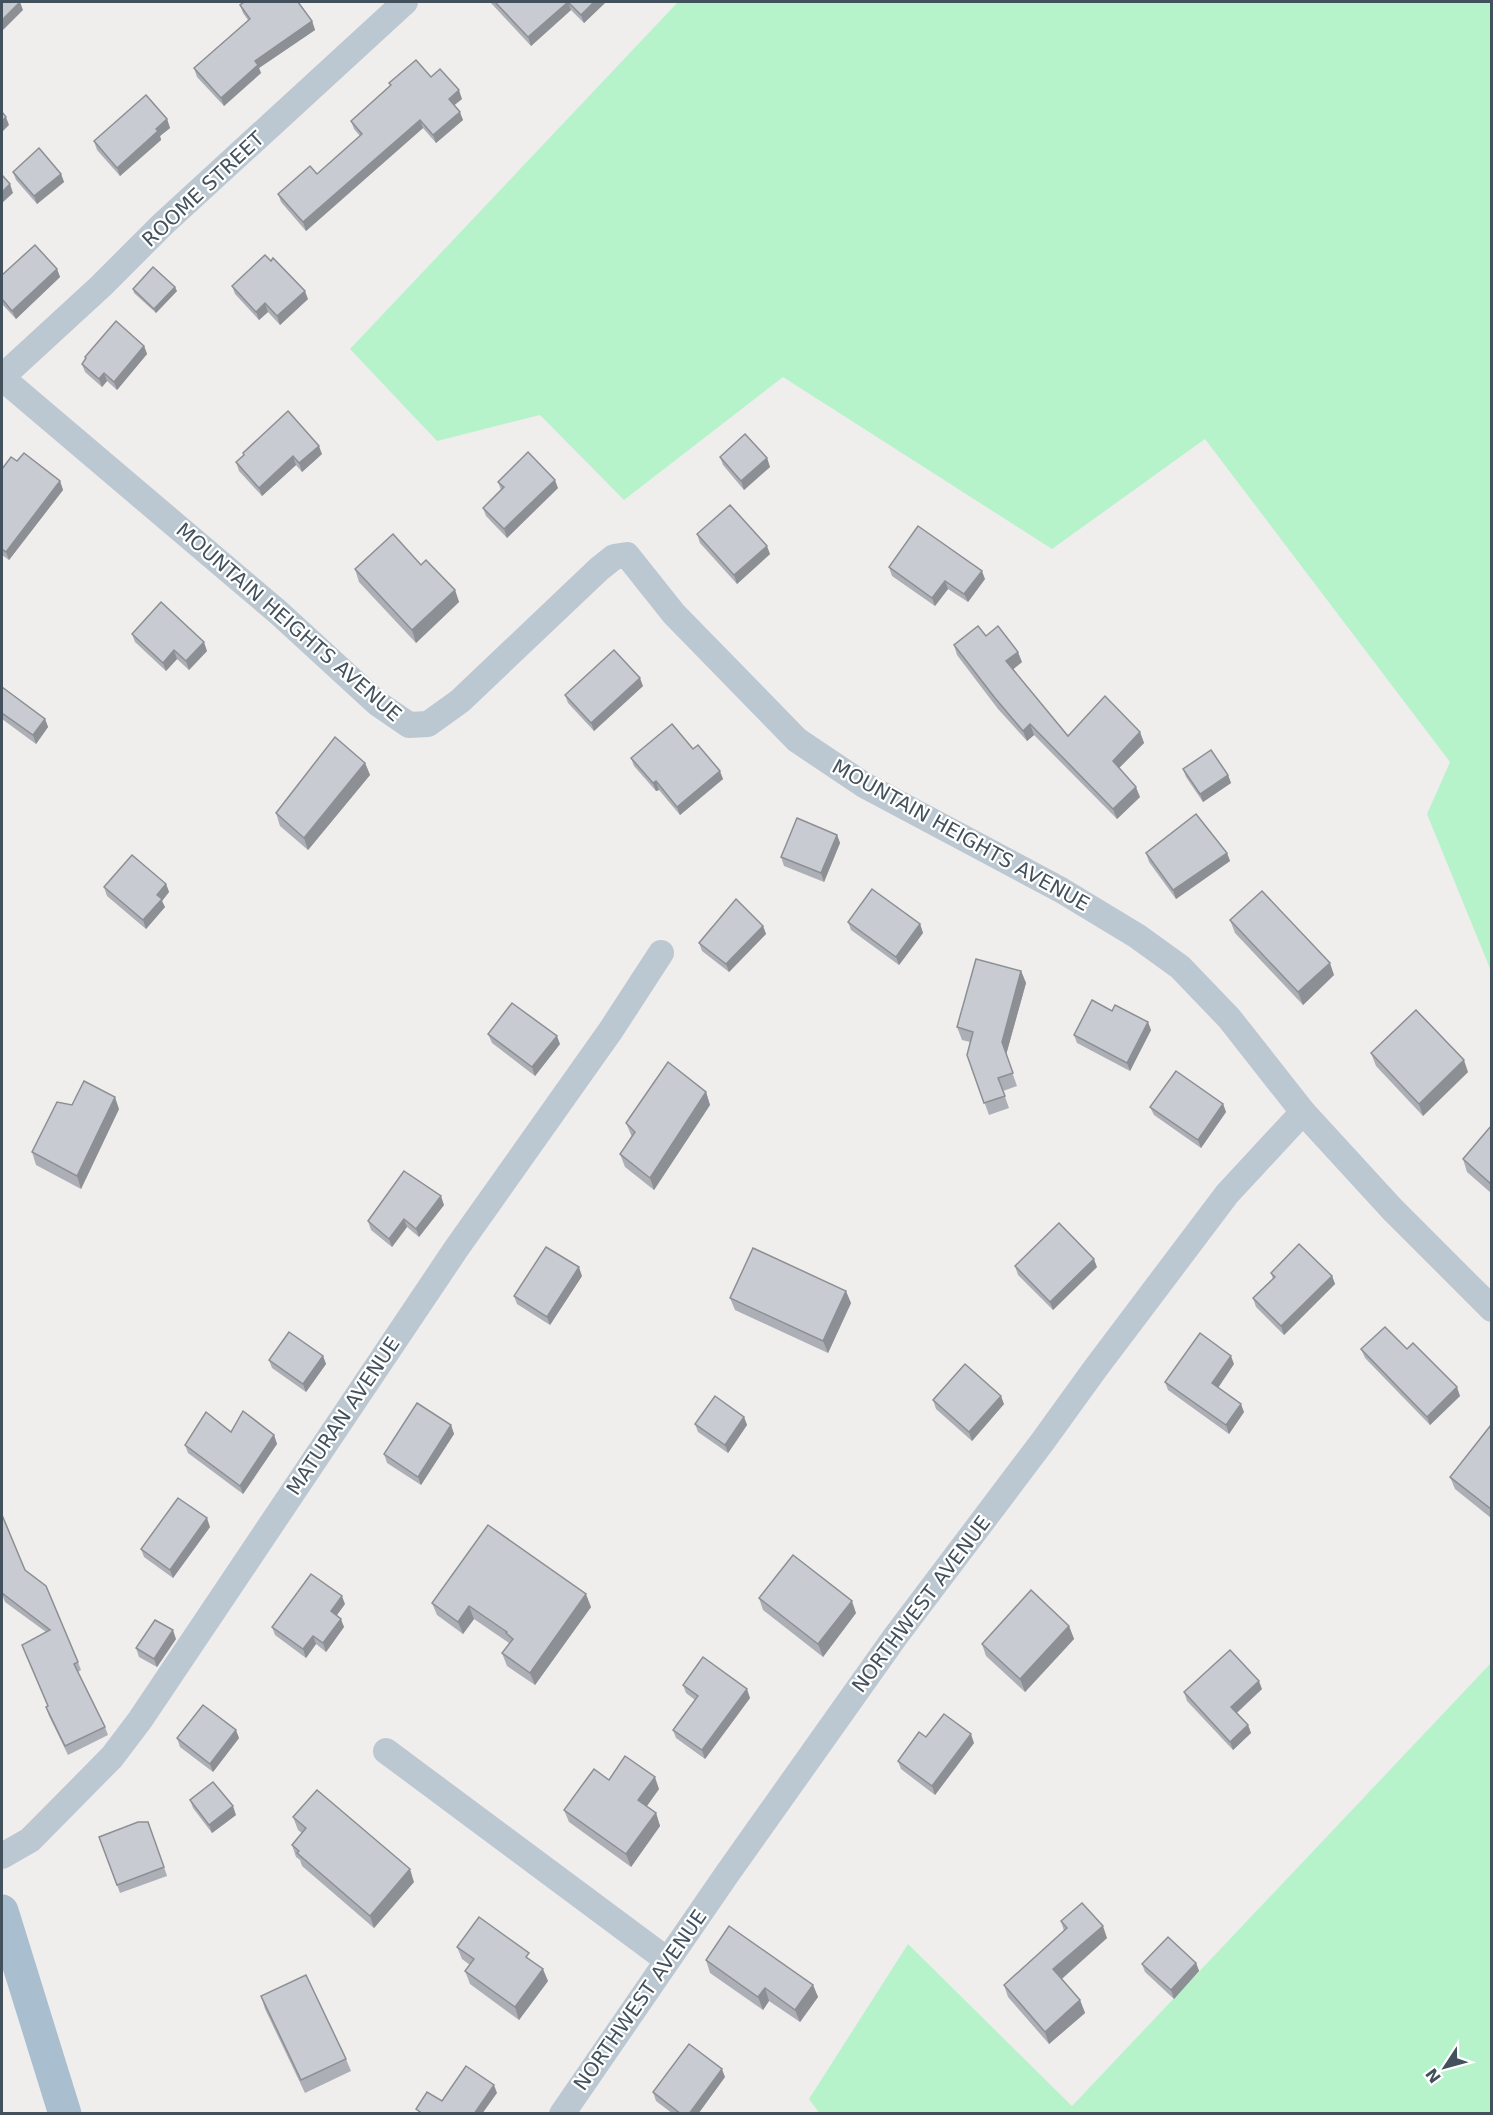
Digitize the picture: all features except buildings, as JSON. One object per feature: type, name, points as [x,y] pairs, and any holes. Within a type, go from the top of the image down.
[{"type":"main road","points":[[2,1911],[64,2114]]},
{"type":"street","name":"ROOME STREET","points":[[2,378],[101,286],[163,224],[405,2]]},
{"type":"street","name":"MOUNTAIN HEIGHTS AVENUE","points":[[2,378],[279,613],[377,703],[409,725],[428,724],[460,701],[599,569],[614,557],[627,555],[675,615],[797,740],[864,785],[1062,890],[1145,942],[1179,967],[1229,1018],[1303,1112],[1392,1209],[1491,1309]]},
{"type":"street","name":"MATURAN AVENUE","points":[[2,1856],[30,1840],[112,1757],[140,1720],[456,1249],[611,1030],[661,953]]},
{"type":"street","name":"NORTHWEST AVENUE","points":[[562,2114],[667,1960],[895,1637],[1227,1194],[1303,1112]]},
{"type":"street","points":[[386,1751],[667,1960]]},
{"type":"green space","points":[[678,2],[1491,2],[1491,971],[1427,814],[1450,762],[1205,439],[1052,549],[783,377],[624,500],[540,415],[437,441],[350,349]]},
{"type":"green space","points":[[1491,1663],[1491,2113],[820,2114],[809,2099],[908,1944],[1072,2106]]}]
